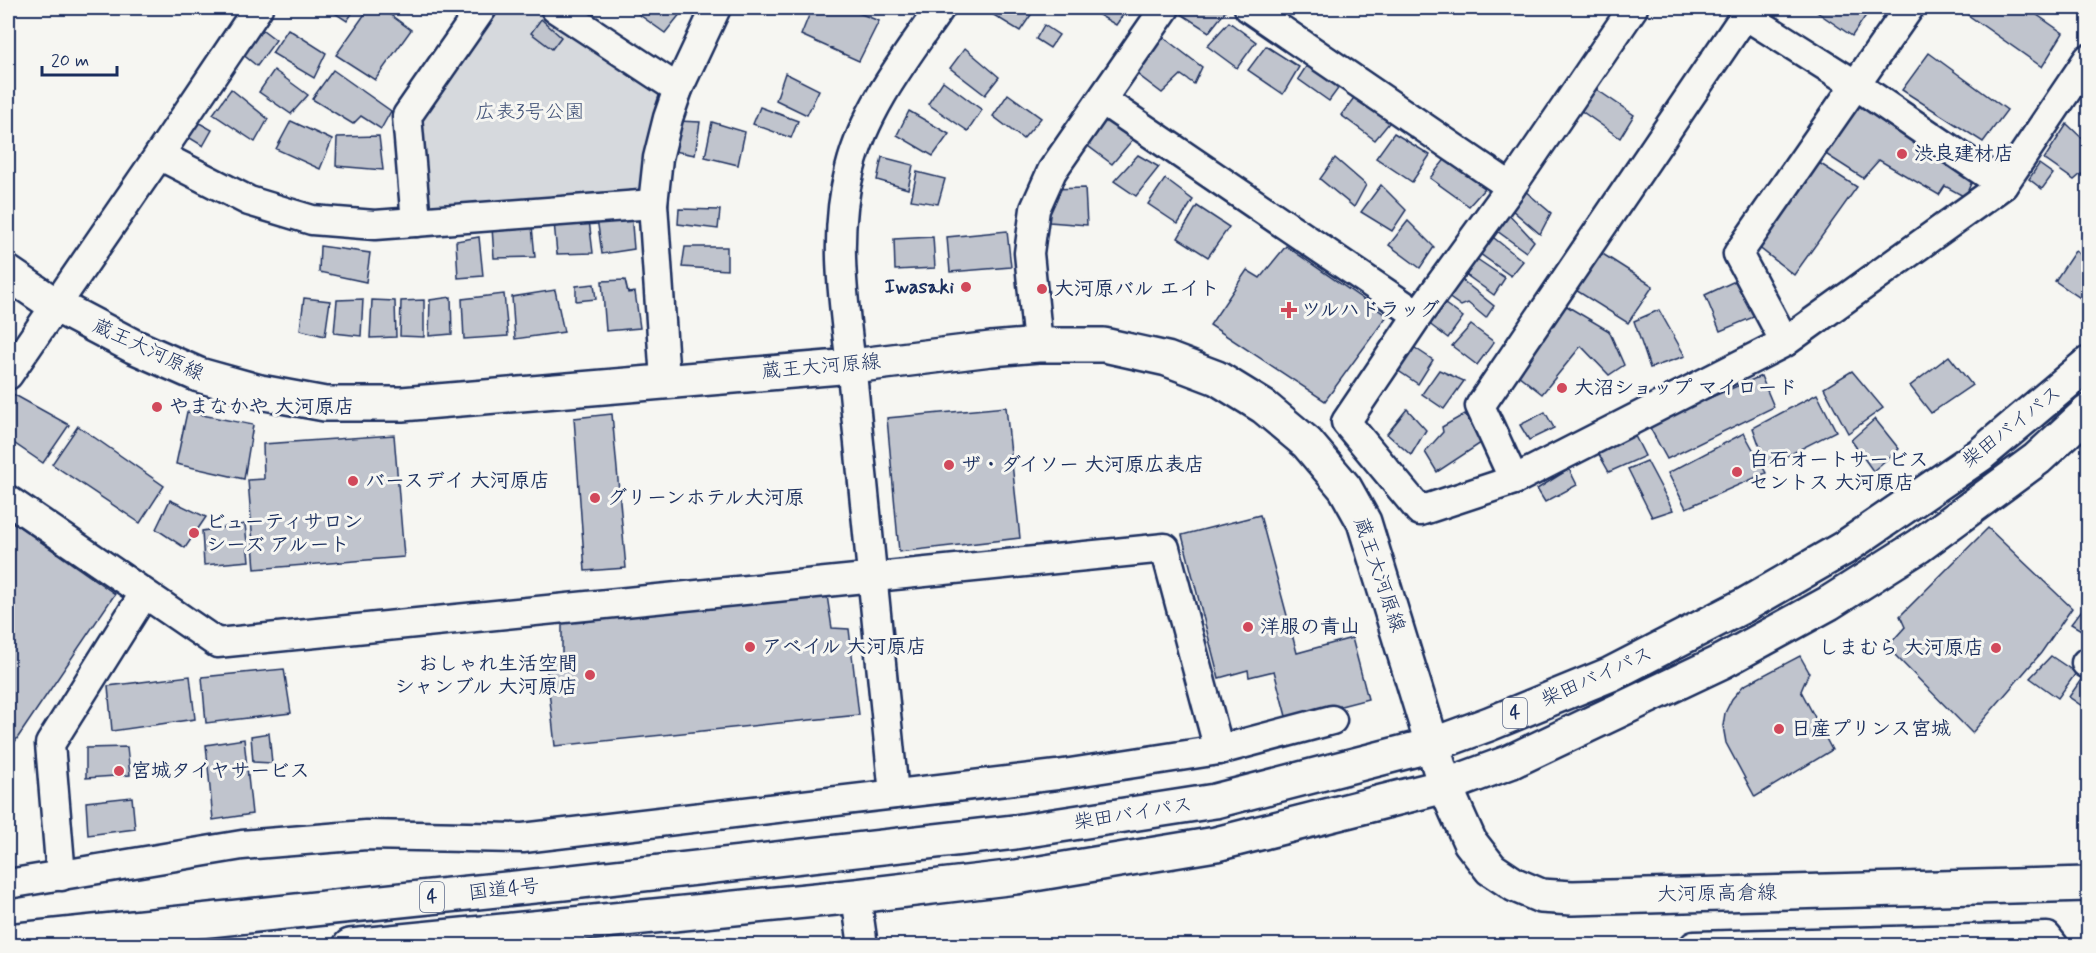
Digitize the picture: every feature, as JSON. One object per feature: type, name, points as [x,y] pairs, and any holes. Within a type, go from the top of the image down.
[{"type":"main road","name":"蔵王大河原線","points":[[8,273],[55,305],[133,346],[199,375],[260,392],[325,404],[402,404],[852,366],[1038,345],[1104,345],[1167,359],[1216,378],[1264,406],[1307,443],[1345,488],[1364,522],[1432,745]]},
{"type":"main road","name":"柴田バイパス","points":[[856,850],[1015,832],[1215,801],[1432,745],[1489,724],[1611,674],[1745,605],[1844,548],[1980,455],[2088,364]]},
{"type":"main road","name":"柴田バイパス","points":[[856,896],[1016,877],[1216,844],[1445,786],[1510,762],[1722,660],[1829,603],[1928,539],[2037,459],[2088,412]]},
{"type":"main road","name":"大河原高倉線","points":[[1432,745],[1445,786],[1470,842],[1491,869],[1515,885],[1541,896],[1572,898],[2088,884]]},
{"type":"main road","name":"国道4号","points":[[8,941],[563,884],[856,850]]},
{"type":"main road","name":"国道4号","points":[[350,945],[856,896]]},
{"type":"street","points":[[8,375],[258,8]]},
{"type":"street","points":[[416,222],[406,116],[482,8]]},
{"type":"street","points":[[555,8],[678,89]]},
{"type":"street","points":[[665,381],[653,204],[658,158],[678,89],[716,8]]},
{"type":"street","points":[[894,794],[841,269],[842,219],[850,168],[869,119],[894,74],[940,8]]},
{"type":"street","points":[[1038,345],[1029,253],[1035,209],[1052,171],[1165,8]]},
{"type":"street","points":[[1249,8],[1511,187]]},
{"type":"street","points":[[1633,8],[1346,422],[1420,511],[1514,480],[1785,342],[2003,185],[2088,59]]},
{"type":"street","points":[[1785,342],[1738,254],[1909,8]]},
{"type":"street","points":[[1514,480],[1480,406],[1744,11],[2003,185]]},
{"type":"street","points":[[1102,100],[1418,315]]},
{"type":"street","points":[[159,155],[249,201],[312,220],[375,225],[653,204]]},
{"type":"street","points":[[8,500],[217,643],[1165,548],[1219,750]]},
{"type":"street","points":[[61,876],[50,744],[144,594]]},
{"type":"street","points":[[8,884],[242,845],[366,835],[523,838],[1057,775],[1219,750],[1332,720]]},
{"type":"street","points":[[856,896],[863,945]]},
{"type":"street","points":[[1694,945],[2047,937],[2054,945]]},
{"type":"green space","name":"広表3号公園","points":[[490,8],[533,8],[659,87],[664,99],[640,191],[437,210],[425,204],[417,121]]},
{"type":"building","points":[[327,8],[356,8],[347,21]]},
{"type":"building","points":[[369,8],[381,8],[411,30],[375,80],[336,55]]},
{"type":"building","points":[[640,8],[685,8],[665,33],[637,13]]},
{"type":"building","points":[[812,8],[846,8],[879,21],[859,61],[801,35]]},
{"type":"building","points":[[982,8],[1026,8],[1033,12],[1020,31]]},
{"type":"building","points":[[1087,8],[1128,8],[1116,25]]},
{"type":"building","points":[[1172,8],[1228,8],[1209,32]]},
{"type":"building","points":[[1811,8],[1871,8],[1852,36]]},
{"type":"building","points":[[1958,8],[2027,8],[2063,33],[2042,67]]},
{"type":"building","points":[[541,19],[561,37],[552,49],[531,33]]},
{"type":"building","points":[[1229,22],[1256,42],[1237,68],[1207,46]]},
{"type":"building","points":[[1044,25],[1059,35],[1050,48],[1036,39]]},
{"type":"building","points":[[259,27],[276,40],[257,66],[241,53]]},
{"type":"building","points":[[288,29],[326,53],[314,78],[272,53]]},
{"type":"building","points":[[1159,34],[1202,67],[1194,84],[1181,75],[1162,93],[1133,71]]},
{"type":"building","points":[[1266,46],[1299,67],[1283,94],[1248,70]]},
{"type":"building","points":[[965,48],[999,77],[985,95],[950,68]]},
{"type":"building","points":[[1929,53],[2007,110],[1983,142],[1902,90]]},
{"type":"building","points":[[1311,59],[1343,82],[1329,101],[1298,79]]},
{"type":"building","points":[[274,70],[308,95],[291,114],[259,92]]},
{"type":"building","points":[[333,70],[391,111],[381,129],[361,116],[353,124],[312,99]]},
{"type":"building","points":[[785,73],[819,90],[807,115],[776,100]]},
{"type":"building","points":[[943,81],[982,110],[968,131],[928,104]]},
{"type":"building","points":[[1593,87],[1634,115],[1620,138],[1580,110]]},
{"type":"building","points":[[231,89],[268,119],[255,142],[213,114]]},
{"type":"building","points":[[1359,91],[1394,117],[1375,140],[1341,115]]},
{"type":"building","points":[[1008,94],[1041,118],[1023,139],[993,116]]},
{"type":"building","points":[[1862,100],[1973,179],[1965,197],[1945,186],[1939,195],[1879,160],[1863,178],[1824,153]]},
{"type":"building","points":[[760,107],[798,121],[791,138],[753,124]]},
{"type":"building","points":[[909,111],[949,134],[933,156],[897,135]]},
{"type":"building","points":[[1105,115],[1135,137],[1112,164],[1084,143]]},
{"type":"building","points":[[194,120],[212,130],[203,146],[185,135]]},
{"type":"building","points":[[291,121],[332,140],[320,169],[276,149]]},
{"type":"building","points":[[678,121],[700,122],[695,155],[674,151]]},
{"type":"building","points":[[712,122],[745,132],[738,165],[705,157]]},
{"type":"building","points":[[2067,124],[2088,144],[2088,181],[2081,174],[2074,180],[2044,159]]},
{"type":"building","points":[[1394,133],[1430,155],[1412,182],[1376,158]]},
{"type":"building","points":[[379,136],[383,170],[336,166],[337,137]]},
{"type":"building","points":[[1138,155],[1159,167],[1136,196],[1114,181]]},
{"type":"building","points":[[882,157],[913,165],[908,189],[877,180]]},
{"type":"building","points":[[1447,157],[1485,188],[1469,206],[1430,178]]},
{"type":"building","points":[[1335,158],[1366,185],[1354,207],[1320,179]]},
{"type":"building","points":[[1816,161],[1857,187],[1794,275],[1757,246]]},
{"type":"building","points":[[2039,164],[2053,174],[2042,189],[2029,179]]},
{"type":"building","points":[[917,172],[945,179],[938,204],[911,200]]},
{"type":"building","points":[[1165,179],[1193,200],[1178,224],[1148,204]]},
{"type":"building","points":[[1381,185],[1406,210],[1392,231],[1361,212]]},
{"type":"building","points":[[1085,188],[1087,225],[1049,222],[1049,189]]},
{"type":"building","points":[[1524,190],[1551,213],[1540,234],[1511,209]]},
{"type":"building","points":[[1197,206],[1229,227],[1208,257],[1178,238]]},
{"type":"building","points":[[679,209],[720,210],[718,229],[678,224]]},
{"type":"building","points":[[1505,210],[1534,241],[1526,252],[1493,228]]},
{"type":"building","points":[[631,213],[634,249],[602,254],[597,218]]},
{"type":"building","points":[[589,220],[593,253],[557,254],[554,222]]},
{"type":"building","points":[[1408,221],[1434,247],[1420,268],[1389,245]]},
{"type":"building","points":[[532,226],[535,257],[494,258],[492,227]]},
{"type":"building","points":[[1007,231],[1011,267],[950,272],[947,237]]},
{"type":"building","points":[[1489,234],[1523,261],[1511,276],[1476,251]]},
{"type":"building","points":[[479,237],[483,276],[458,278],[456,241]]},
{"type":"building","points":[[933,237],[935,268],[895,270],[894,239]]},
{"type":"building","points":[[320,246],[370,253],[366,282],[319,272]]},
{"type":"building","points":[[1286,246],[1387,316],[1325,401],[1210,325],[1247,270],[1260,278]]},
{"type":"building","points":[[685,247],[727,247],[727,270],[682,267]]},
{"type":"building","points":[[1598,251],[1653,286],[1628,323],[1574,289]]},
{"type":"building","points":[[2075,251],[2088,260],[2088,303],[2055,281]]},
{"type":"building","points":[[1471,255],[1505,278],[1494,295],[1461,271]]},
{"type":"building","points":[[1457,276],[1494,306],[1486,318],[1468,303],[1461,306],[1444,294]]},
{"type":"building","points":[[625,280],[628,293],[635,292],[640,328],[606,331],[602,281]]},
{"type":"building","points":[[1735,281],[1756,316],[1720,331],[1705,295]]},
{"type":"building","points":[[594,284],[596,299],[576,301],[576,286]]},
{"type":"building","points":[[555,290],[564,332],[515,339],[512,297]]},
{"type":"building","points":[[504,294],[508,336],[464,339],[462,299]]},
{"type":"building","points":[[451,297],[452,334],[429,336],[430,300]]},
{"type":"building","points":[[304,298],[330,301],[325,336],[300,330]]},
{"type":"building","points":[[363,299],[361,336],[334,333],[337,300]]},
{"type":"building","points":[[372,300],[395,301],[396,337],[370,338]]},
{"type":"building","points":[[424,300],[424,337],[400,336],[401,301]]},
{"type":"building","points":[[1441,301],[1463,317],[1448,338],[1424,320]]},
{"type":"building","points":[[1560,302],[1609,331],[1624,365],[1609,375],[1581,346],[1542,394],[1513,371]]},
{"type":"building","points":[[1659,310],[1685,356],[1650,368],[1634,321]]},
{"type":"building","points":[[1471,325],[1494,342],[1477,365],[1452,346]]},
{"type":"building","points":[[1412,346],[1433,360],[1418,384],[1397,370]]},
{"type":"building","points":[[1949,356],[1972,385],[1931,413],[1910,386]]},
{"type":"building","points":[[1439,370],[1464,381],[1444,409],[1422,394]]},
{"type":"building","points":[[1852,371],[1883,408],[1848,433],[1824,388]]},
{"type":"building","points":[[1761,376],[1774,407],[1667,459],[1648,424]]},
{"type":"building","points":[[13,394],[69,425],[43,463],[8,439],[8,403]]},
{"type":"building","points":[[1817,394],[1836,431],[1767,466],[1753,428]]},
{"type":"building","points":[[1006,407],[1020,538],[899,552],[887,418]]},
{"type":"building","points":[[1407,409],[1426,430],[1411,455],[1387,434]]},
{"type":"building","points":[[187,412],[253,425],[244,479],[176,464]]},
{"type":"building","points":[[1545,412],[1554,428],[1529,440],[1520,425]]},
{"type":"building","points":[[612,414],[626,568],[585,571],[574,418]]},
{"type":"building","points":[[1465,414],[1481,443],[1437,472],[1425,452],[1443,432],[1442,427]]},
{"type":"building","points":[[1875,419],[1899,449],[1873,471],[1851,440]]},
{"type":"building","points":[[78,426],[164,486],[140,523],[52,464]]},
{"type":"building","points":[[1632,430],[1645,456],[1609,472],[1596,449]]},
{"type":"building","points":[[1744,433],[1766,473],[1686,508],[1668,473]]},
{"type":"building","points":[[394,435],[404,557],[255,569],[248,480],[264,479],[263,444]]},
{"type":"building","points":[[1647,461],[1673,510],[1652,517],[1628,469]]},
{"type":"building","points":[[1569,469],[1577,485],[1545,502],[1537,489]]},
{"type":"building","points":[[170,500],[206,517],[185,548],[156,529]]},
{"type":"building","points":[[1260,515],[1297,653],[1352,638],[1368,699],[1287,720],[1274,671],[1249,677],[1248,670],[1219,678],[1182,535]]},
{"type":"building","points":[[8,519],[115,594],[10,749],[8,747]]},
{"type":"building","points":[[245,524],[249,561],[204,565],[202,531]]},
{"type":"building","points":[[1988,528],[2072,608],[2041,653],[1972,733],[1887,647],[1905,627],[1900,616]]},
{"type":"building","points":[[826,589],[832,628],[849,629],[859,715],[555,746],[546,663],[562,661],[562,618]]},
{"type":"building","points":[[2088,602],[2088,634],[2071,624]]},
{"type":"building","points":[[1800,656],[1809,672],[1801,691],[1832,750],[1755,797],[1726,743],[1723,726],[1725,713],[1732,699],[1743,686]]},
{"type":"building","points":[[2051,656],[2076,673],[2058,698],[2030,678]]},
{"type":"building","points":[[284,669],[291,713],[206,723],[202,677]]},
{"type":"building","points":[[2085,674],[2088,677],[2088,710],[2069,697]]},
{"type":"building","points":[[190,676],[195,719],[112,731],[108,686]]},
{"type":"building","points":[[269,733],[272,763],[253,762],[251,736]]},
{"type":"building","points":[[244,739],[252,814],[213,820],[206,745]]},
{"type":"building","points":[[127,747],[130,775],[86,778],[86,748]]},
{"type":"building","points":[[132,797],[135,829],[88,835],[86,802]]},
{"type":"place","name":"渋良建材店","points":[[1902,154]]},
{"type":"place","name":"Iwasaki","points":[[966,287]]},
{"type":"place","name":"大河原バル エイト","points":[[1042,289]]},
{"type":"place","name":"ツルハドラッグ","points":[[1289,310]]},
{"type":"place","name":"大沼ショップ マイロード","points":[[1562,388]]},
{"type":"place","name":"やまなかや 大河原店","points":[[157,407]]},
{"type":"place","name":"ザ・ダイソー 大河原広表店","points":[[949,465]]},
{"type":"place","name":"白石オートサービス セントス 大河原店","points":[[1737,472]]},
{"type":"place","name":"バースデイ 大河原店","points":[[353,481]]},
{"type":"place","name":"グリーンホテル大河原","points":[[595,498]]},
{"type":"place","name":"ビューティサロン シーズ アルート","points":[[194,533]]},
{"type":"place","name":"洋服の青山","points":[[1248,627]]},
{"type":"place","name":"アベイル 大河原店","points":[[750,647]]},
{"type":"place","name":"しまむら 大河原店","points":[[1996,648]]},
{"type":"place","name":"おしゃれ生活空間 シャンブル 大河原店","points":[[590,675]]},
{"type":"place","name":"日産プリンス宮城","points":[[1779,729]]},
{"type":"place","name":"宮城タイヤサービス","points":[[119,771]]}]
